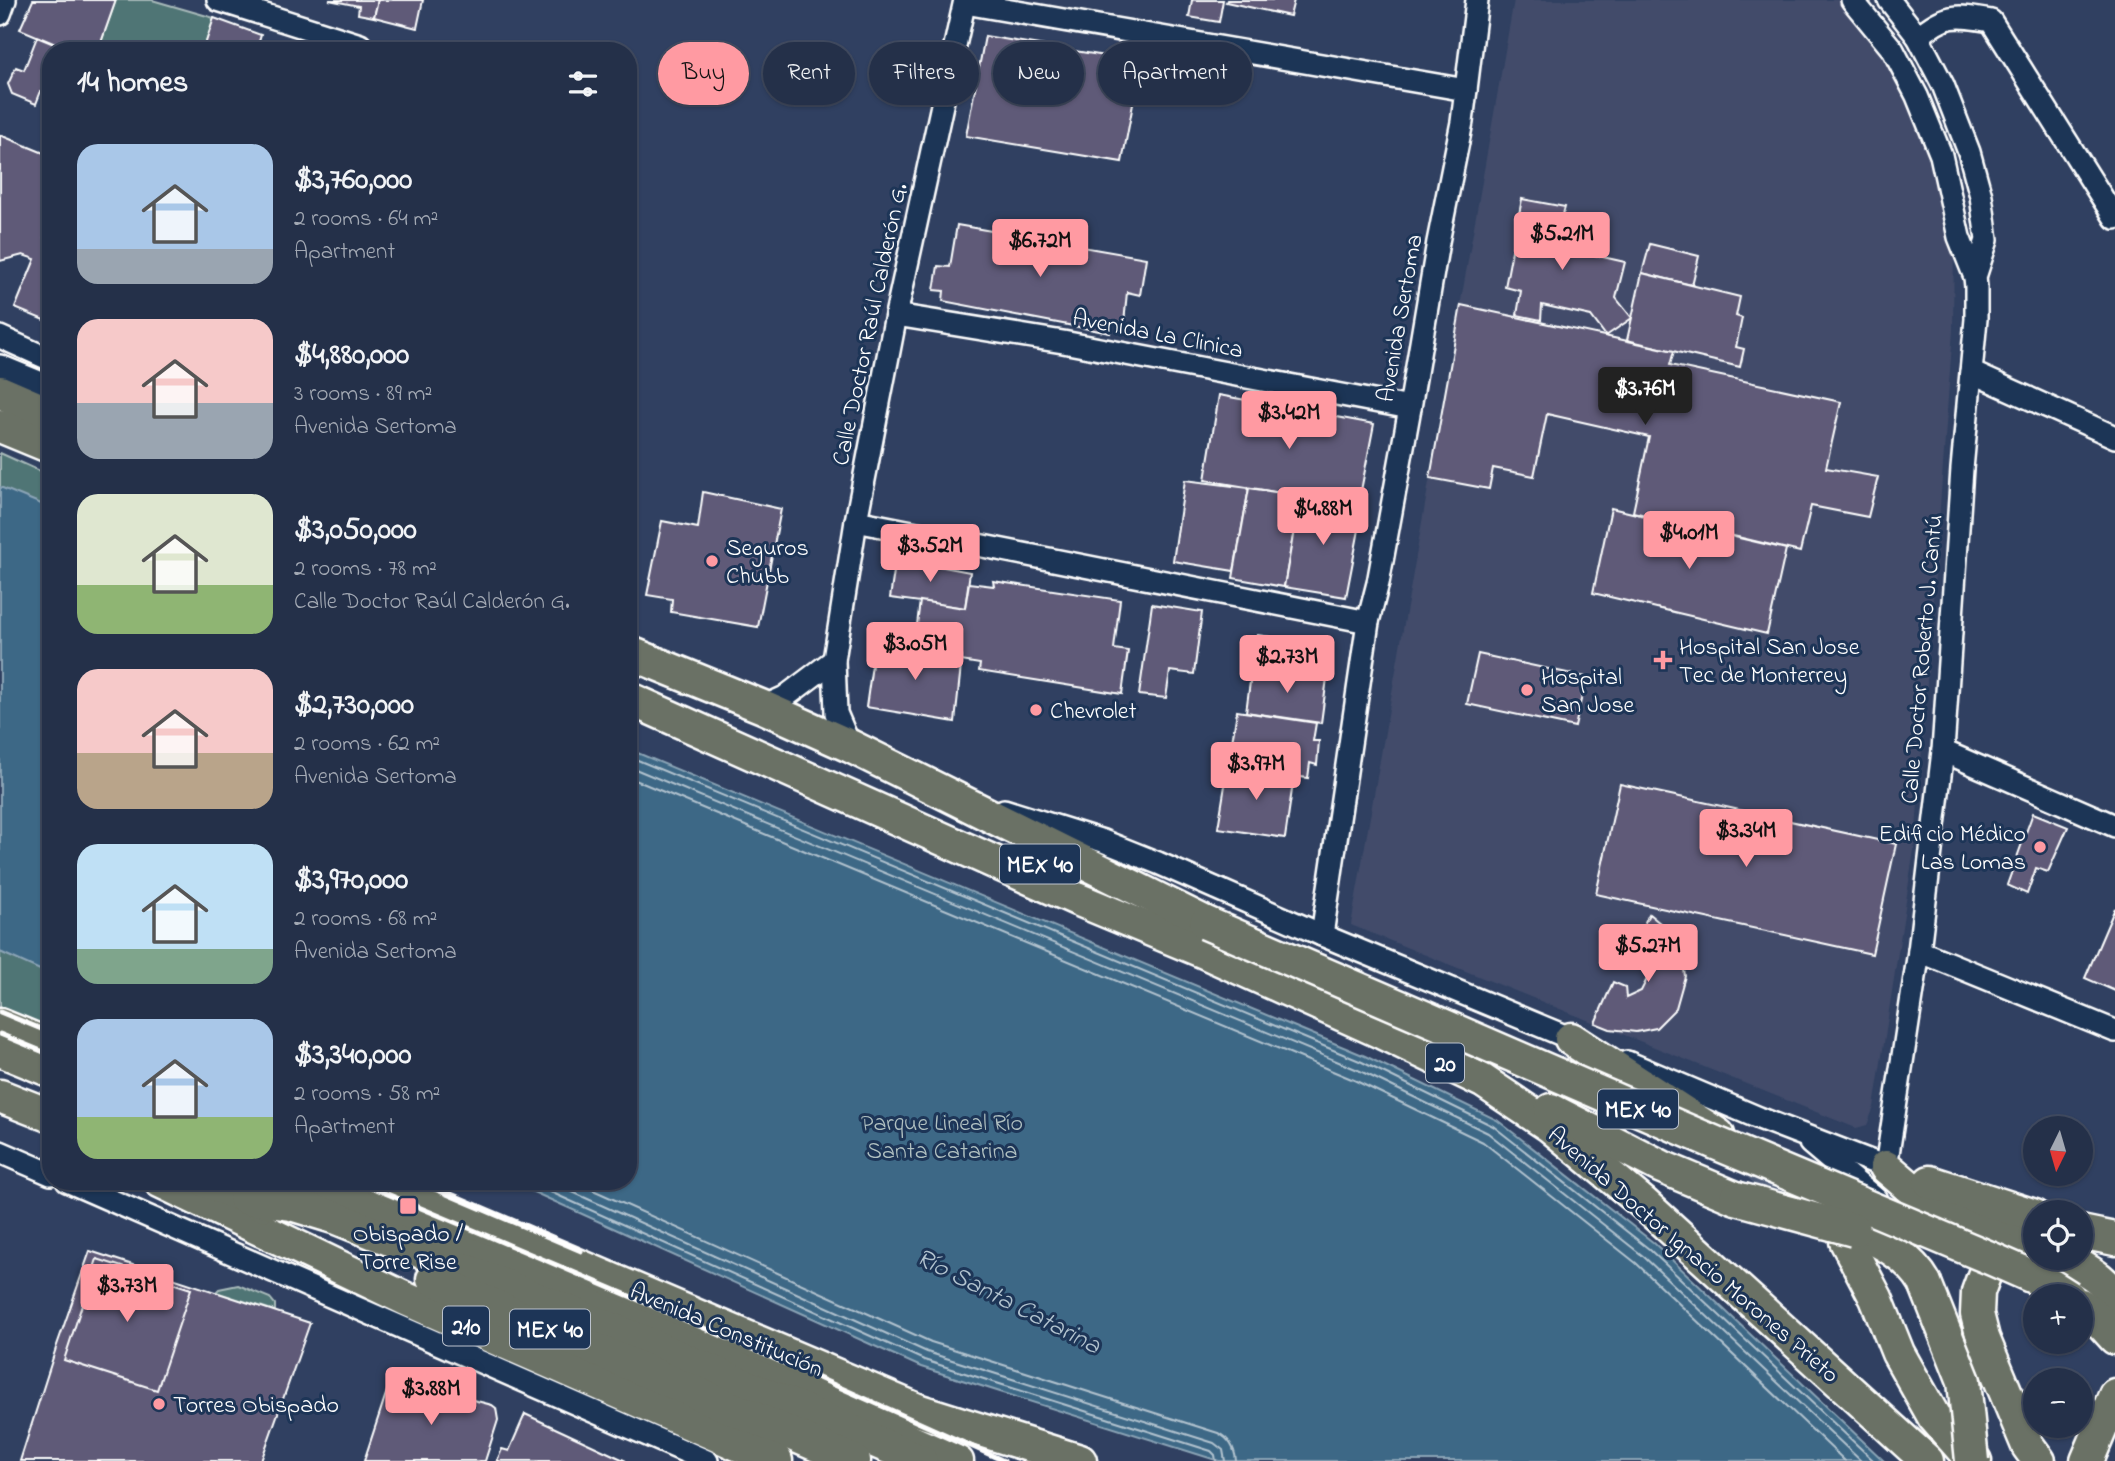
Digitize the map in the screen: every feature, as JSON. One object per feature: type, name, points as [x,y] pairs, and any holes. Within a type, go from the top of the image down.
[{"type":"highway","points":[[0,392],[42,410]]},
{"type":"highway","points":[[0,426],[42,443]]},
{"type":"highway","points":[[637,656],[850,746],[1206,923]]},
{"type":"highway","name":"Avenida Doctor Ignacio Morones Prieto","points":[[637,702],[1079,900],[1202,951],[1483,1081],[1550,1126],[1643,1203],[1927,1461]]},
{"type":"highway","name":"Avenida Doctor Ignacio Morones Prieto","points":[[872,808],[945,828],[1206,923]]},
{"type":"highway","name":"MEX 40","points":[[1206,923],[2049,1284]]},
{"type":"highway","points":[[0,1025],[42,1042]]},
{"type":"highway","points":[[1571,1039],[1737,1147]]},
{"type":"highway","points":[[1483,1081],[1525,1096],[1662,1167],[1736,1198],[1850,1236],[1880,1240],[1922,1278],[1964,1381],[1973,1461]]},
{"type":"highway","points":[[0,1096],[42,1112]]},
{"type":"highway","points":[[1885,1167],[2023,1212]]},
{"type":"highway","points":[[1885,1167],[1927,1202],[2023,1238]]},
{"type":"highway","name":"210","points":[[179,1190],[406,1299],[776,1461]]},
{"type":"highway","name":"MEX 40","points":[[227,1190],[854,1461]]},
{"type":"highway","name":"Avenida Constitución","points":[[401,1190],[920,1411],[1080,1461]]},
{"type":"highway","points":[[245,1198],[291,1204],[337,1218],[635,1338],[921,1461]]},
{"type":"highway","points":[[2093,1234],[2115,1239]]},
{"type":"highway","points":[[1850,1236],[1898,1353],[1934,1417],[1973,1461]]},
{"type":"highway","points":[[2023,1249],[2003,1256],[1985,1273],[1978,1292],[1977,1314],[1983,1338],[2028,1446],[2039,1461]]},
{"type":"highway","points":[[2086,1270],[2112,1291],[2115,1298]]},
{"type":"highway","points":[[2093,1314],[2115,1338]]},
{"type":"highway","points":[[2087,1461],[2113,1400]]},
{"type":"main road","points":[[0,1052],[42,1069]]},
{"type":"main road","name":"Avenida Constitución","points":[[333,1190],[634,1315],[959,1461]]},
{"type":"street","points":[[0,14],[5,0]]},
{"type":"street","points":[[218,0],[351,42]]},
{"type":"street","name":"Avenida Sertoma","points":[[1322,935],[1368,622],[1462,122],[1477,0]]},
{"type":"street","name":"Calle Doctor Roberto J. Cantú","points":[[1852,0],[1892,50],[1917,96],[1941,155],[1959,237],[1975,277]]},
{"type":"street","name":"Calle Doctor Roberto J. Cantú","points":[[1885,1167],[1919,951],[1943,751],[1962,469],[1976,319],[1975,277],[1987,240],[1981,196],[1969,152],[1943,85],[1917,37],[1889,0]]},
{"type":"street","points":[[965,1],[1466,90]]},
{"type":"street","name":"Calle Doctor Raúl Calderón G.","points":[[850,746],[835,713],[834,660],[856,522],[896,315],[965,1]]},
{"type":"street","points":[[1917,37],[1933,23],[1948,17],[1991,22],[2115,218]]},
{"type":"street","name":"Avenida La Clinica","points":[[896,315],[1063,342],[1410,408]]},
{"type":"street","points":[[0,337],[42,356]]},
{"type":"street","points":[[0,366],[42,383]]},
{"type":"street","points":[[1971,372],[2115,437]]},
{"type":"street","points":[[856,522],[1368,622]]},
{"type":"street","points":[[763,707],[785,697],[834,660]]},
{"type":"street","points":[[1943,751],[2115,826]]},
{"type":"street","points":[[925,784],[1103,841],[1571,1039],[1885,1167]]},
{"type":"street","points":[[1919,951],[2115,1031]]},
{"type":"street","points":[[1796,1131],[1876,1199],[1922,1278]]},
{"type":"street","points":[[0,1152],[42,1170]]},
{"type":"street","points":[[88,1190],[707,1461]]},
{"type":"shaded area","name":"Hospital San Jose Tec de Monterrey","points":[[1514,0],[1846,0],[1875,32],[1926,131],[1954,231],[1953,330],[1915,843],[1874,1107],[1867,1125],[1856,1128],[1351,925]]},
{"type":"green space","points":[[116,0],[152,0],[214,18],[206,42],[101,42]]},
{"type":"green space","points":[[0,453],[42,472],[42,1035],[0,1019]]},
{"type":"green space","points":[[238,1285],[270,1298],[275,1304],[275,1311],[216,1292]]},
{"type":"water","points":[[0,487],[42,504],[42,971],[0,952]]},
{"type":"water","name":"Río Santa Catarina","points":[[637,753],[1365,1056],[1497,1120],[1654,1243],[1884,1461],[1219,1461],[921,1367],[529,1190],[637,1190]]},
{"type":"building","points":[[33,0],[116,0],[101,42],[51,42],[20,29]]},
{"type":"building","points":[[329,0],[378,0],[374,17],[358,14],[359,6]]},
{"type":"building","points":[[378,0],[423,0],[417,28],[374,17]]},
{"type":"building","points":[[1192,0],[1223,0],[1219,22],[1189,17]]},
{"type":"building","points":[[1294,0],[1290,16],[1226,2]]},
{"type":"building","points":[[214,18],[261,35],[259,42],[206,42]]},
{"type":"building","points":[[985,36],[1021,42],[993,42],[993,105],[1084,105],[1084,52],[1098,55],[1098,105],[1133,105],[1122,162],[966,136],[972,105],[979,105],[979,68]]},
{"type":"building","points":[[37,37],[49,42],[42,42],[42,91],[36,104],[12,94],[8,84],[16,67],[24,70]]},
{"type":"building","points":[[0,135],[42,152],[42,319],[15,308],[35,259],[23,255],[0,261]]},
{"type":"building","points":[[1522,199],[1565,207],[1554,246],[1625,262],[1616,298],[1632,318],[1606,336],[1591,316],[1542,305],[1541,320],[1517,315],[1521,291],[1505,287]]},
{"type":"building","points":[[957,225],[1146,258],[1140,295],[1127,292],[1124,323],[1112,322],[1110,333],[943,301],[944,291],[934,290],[938,266],[950,267]]},
{"type":"building","points":[[1650,244],[1699,256],[1692,285],[1642,273]]},
{"type":"building","points":[[1642,273],[1740,297],[1736,316],[1742,318],[1736,347],[1744,349],[1740,367],[1627,340]]},
{"type":"building","points":[[1461,305],[1674,351],[1670,365],[1841,402],[1826,468],[1878,477],[1868,517],[1811,506],[1800,552],[1633,512],[1649,437],[1547,414],[1534,476],[1493,468],[1489,489],[1430,478]]},
{"type":"building","points":[[1219,395],[1374,424],[1358,506],[1205,480]]},
{"type":"building","points":[[1185,480],[1249,488],[1234,571],[1173,561]]},
{"type":"building","points":[[1249,488],[1300,496],[1284,587],[1233,578]]},
{"type":"building","name":"Seguros Chubb","points":[[703,492],[781,509],[758,627],[671,612],[672,599],[647,595],[662,521],[698,528]]},
{"type":"building","points":[[1300,496],[1363,509],[1346,597],[1284,587]]},
{"type":"building","points":[[1611,508],[1786,549],[1767,634],[1593,593]]},
{"type":"building","points":[[896,558],[970,572],[965,608],[890,598]]},
{"type":"building","points":[[993,581],[1120,600],[1114,649],[1128,651],[1122,694],[979,671],[980,664],[961,661],[962,656],[914,649],[920,601],[965,608],[969,583],[994,586]]},
{"type":"building","points":[[1152,604],[1202,612],[1194,674],[1170,671],[1166,698],[1139,695]]},
{"type":"building","points":[[1257,635],[1322,644],[1318,676],[1252,667]]},
{"type":"building","points":[[875,644],[962,656],[955,722],[866,707]]},
{"type":"building","name":"Hospital San Jose","points":[[1478,654],[1586,677],[1575,727],[1467,704]]},
{"type":"building","points":[[1252,667],[1327,678],[1321,723],[1246,712]]},
{"type":"building","points":[[1237,711],[1316,723],[1313,741],[1319,741],[1317,765],[1310,763],[1308,778],[1228,767]]},
{"type":"building","points":[[1228,767],[1294,776],[1285,838],[1218,828]]},
{"type":"building","points":[[1620,784],[1896,844],[1872,954],[1596,894]]},
{"type":"building","name":"Edificio Médico Las Lomas","points":[[2033,813],[2068,827],[2048,872],[2036,868],[2027,894],[2007,885]]},
{"type":"building","points":[[2115,908],[2115,991],[2085,978]]},
{"type":"building","points":[[1649,914],[1672,933],[1681,950],[1685,976],[1676,1008],[1656,1028],[1636,1032],[1610,1029],[1595,1023],[1613,982],[1625,987],[1626,998],[1641,991],[1648,977],[1644,963],[1631,950]]},
{"type":"building","name":"Torres Obispado","points":[[90,1251],[310,1323],[261,1461],[20,1461]]},
{"type":"building","points":[[97,1259],[191,1289],[157,1390],[64,1360]]},
{"type":"building","points":[[400,1381],[496,1408],[498,1420],[485,1461],[364,1461],[387,1391],[391,1384]]},
{"type":"building","points":[[525,1414],[626,1461],[497,1461],[502,1449],[509,1451]]},
{"type":"tunnel","points":[[1754,1162],[1829,1227]]},
{"type":"railway","points":[[0,1012],[42,1029]]},
{"type":"railway","points":[[0,1034],[42,1051]]},
{"type":"railway","points":[[378,1190],[681,1318],[1004,1461]]},
{"type":"railway","points":[[437,1190],[581,1251]]},
{"type":"place","name":"Seguros Chubb","points":[[712,561]]},
{"type":"place","name":"Hospital San Jose Tec de Monterrey","points":[[1663,660]]},
{"type":"place","name":"Hospital San Jose","points":[[1527,690]]},
{"type":"place","name":"Chevrolet","points":[[1036,710]]},
{"type":"place","name":"Edificio Médico Las Lomas","points":[[2040,847]]},
{"type":"place","name":"Obispado / Torre Rise","points":[[408,1206]]},
{"type":"place","name":"Torres Obispado","points":[[159,1404]]},
{"type":"park label","name":"Parque Lineal Río Santa Catarina","points":[[942,1136]]}]
